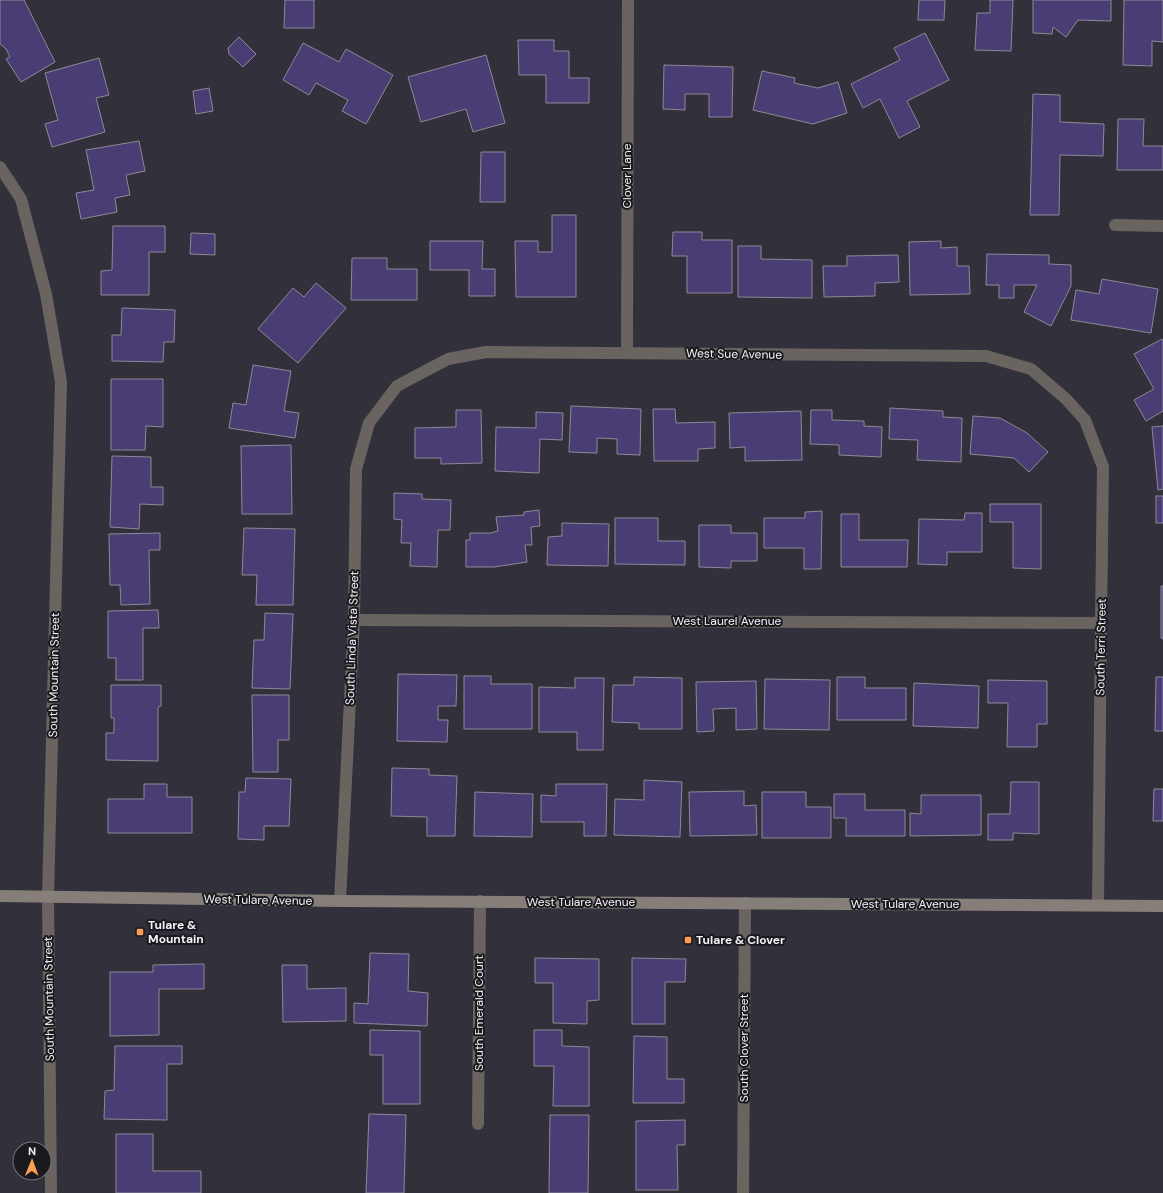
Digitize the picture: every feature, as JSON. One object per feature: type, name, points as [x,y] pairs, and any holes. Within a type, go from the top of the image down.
[{"type":"street","name":"Clover Lane","points":[[626,353],[628,0]]},
{"type":"street","name":"South Mountain Street","points":[[0,167],[21,199],[46,294],[61,382],[48,897],[51,1193]]},
{"type":"street","points":[[1115,225],[1163,226]]},
{"type":"street","name":"West Sue Avenue","points":[[397,386],[448,359],[486,352],[986,356],[1031,370],[1066,399]]},
{"type":"street","name":"South Linda Vista Street","points":[[340,901],[354,620],[356,469],[369,423],[397,386]]},
{"type":"street","name":"South Terri Street","points":[[1066,399],[1085,420],[1103,467],[1098,905]]},
{"type":"street","name":"West Laurel Avenue","points":[[354,620],[1101,623]]},
{"type":"street","name":"West Tulare Avenue","points":[[0,896],[340,901],[1163,906]]},
{"type":"street","name":"South Emerald Court","points":[[478,1124],[480,901]]},
{"type":"street","name":"South Clover Street","points":[[743,1193],[745,903]]},
{"type":"building","points":[[0,0],[24,0],[55,62],[21,82],[6,59],[10,57],[6,49],[0,44]]},
{"type":"building","points":[[285,0],[314,0],[314,28],[284,28]]},
{"type":"building","points":[[919,0],[945,0],[944,20],[918,20]]},
{"type":"building","points":[[990,0],[1013,0],[1011,51],[975,50],[977,13],[990,13]]},
{"type":"building","points":[[1033,0],[1111,0],[1111,21],[1078,20],[1066,37],[1053,27],[1052,34],[1033,33]]},
{"type":"building","points":[[1124,0],[1163,0],[1163,42],[1152,41],[1152,66],[1123,65]]},
{"type":"building","points":[[925,33],[949,80],[907,101],[920,127],[899,138],[880,99],[863,108],[851,84],[900,60],[894,48]]},
{"type":"building","points":[[239,37],[256,54],[243,67],[229,54],[228,48]]},
{"type":"building","points":[[518,40],[554,40],[554,51],[569,51],[569,78],[589,78],[589,103],[546,103],[546,75],[519,75]]},
{"type":"building","points":[[303,43],[339,62],[346,49],[393,75],[366,124],[342,111],[348,100],[316,83],[309,95],[283,80]]},
{"type":"building","points":[[486,55],[505,123],[473,132],[466,109],[421,122],[408,77]]},
{"type":"building","points":[[99,58],[109,95],[96,98],[105,132],[52,147],[45,124],[58,120],[45,73]]},
{"type":"building","points":[[664,65],[733,67],[732,117],[709,117],[709,94],[685,94],[685,110],[663,109]]},
{"type":"building","points":[[762,71],[795,78],[794,83],[818,88],[838,82],[847,113],[813,124],[753,110]]},
{"type":"building","points":[[209,88],[213,111],[196,114],[193,91]]},
{"type":"building","points":[[1033,94],[1060,95],[1060,122],[1104,124],[1103,156],[1060,155],[1059,215],[1030,215]]},
{"type":"building","points":[[1118,119],[1144,119],[1143,146],[1163,146],[1163,170],[1117,170]]},
{"type":"building","points":[[139,141],[145,171],[126,175],[130,195],[115,198],[117,212],[81,219],[76,193],[94,190],[86,150]]},
{"type":"building","points":[[481,152],[505,152],[505,202],[480,202]]},
{"type":"building","points":[[552,215],[576,215],[576,297],[516,297],[515,241],[538,241],[538,252],[552,252]]},
{"type":"building","points":[[113,226],[165,226],[165,252],[149,252],[149,295],[101,295],[101,271],[112,270]]},
{"type":"building","points":[[673,232],[702,232],[702,240],[732,240],[732,293],[687,293],[687,256],[672,256]]},
{"type":"building","points":[[191,233],[215,234],[215,255],[190,254]]},
{"type":"building","points":[[430,241],[483,241],[482,269],[495,269],[495,296],[469,296],[469,270],[430,270]]},
{"type":"building","points":[[941,241],[941,248],[957,247],[957,266],[969,266],[970,294],[910,295],[909,242]]},
{"type":"building","points":[[738,246],[761,246],[761,259],[812,260],[812,298],[738,297]]},
{"type":"building","points":[[987,254],[1049,255],[1049,264],[1071,265],[1071,286],[1051,326],[1024,312],[1037,285],[1014,285],[1014,298],[999,298],[999,285],[986,285]]},
{"type":"building","points":[[898,255],[899,282],[875,283],[875,296],[824,297],[823,266],[847,266],[847,256]]},
{"type":"building","points":[[352,258],[387,258],[387,269],[417,269],[417,300],[351,300]]},
{"type":"building","points":[[1102,279],[1158,289],[1151,333],[1071,320],[1076,290],[1099,294]]},
{"type":"building","points":[[316,283],[346,308],[298,363],[258,329],[293,288],[304,297]]},
{"type":"building","points":[[122,308],[175,310],[174,342],[164,342],[163,362],[112,361],[112,335],[121,335]]},
{"type":"building","points":[[1162,339],[1163,411],[1146,421],[1134,400],[1154,389],[1134,354]]},
{"type":"building","points":[[253,365],[291,371],[284,411],[299,413],[295,438],[229,428],[233,403],[246,405]]},
{"type":"building","points":[[111,379],[163,379],[163,427],[146,426],[145,450],[111,450]]},
{"type":"building","points":[[571,406],[641,409],[640,455],[617,454],[617,439],[597,438],[597,453],[569,452]]},
{"type":"building","points":[[890,408],[943,411],[943,417],[962,418],[961,462],[917,460],[918,440],[889,439]]},
{"type":"building","points":[[653,409],[675,409],[676,423],[715,422],[715,448],[698,449],[698,461],[654,461]]},
{"type":"building","points":[[456,410],[481,410],[482,463],[441,464],[441,458],[415,458],[415,428],[456,427]]},
{"type":"building","points":[[811,410],[832,410],[832,420],[864,421],[864,426],[882,427],[881,457],[839,455],[839,445],[810,444]]},
{"type":"building","points":[[801,411],[802,460],[745,461],[745,447],[730,448],[729,413]]},
{"type":"building","points":[[536,412],[563,413],[562,440],[540,439],[539,473],[495,471],[496,427],[536,428]]},
{"type":"building","points":[[973,416],[1000,418],[1027,433],[1048,452],[1029,472],[1014,458],[970,454]]},
{"type":"building","points":[[1163,426],[1163,489],[1158,490],[1152,427]]},
{"type":"building","points":[[291,445],[292,514],[242,514],[241,446]]},
{"type":"building","points":[[112,456],[151,457],[151,487],[163,487],[163,505],[140,504],[139,529],[110,527]]},
{"type":"building","points":[[394,493],[422,494],[422,499],[451,500],[450,530],[438,530],[437,567],[410,566],[411,543],[401,543],[402,520],[394,519]]},
{"type":"building","points":[[1156,496],[1163,496],[1163,523],[1156,523]]},
{"type":"building","points":[[990,504],[1041,504],[1041,569],[1013,568],[1013,522],[990,522]]},
{"type":"building","points":[[539,510],[540,526],[531,527],[532,545],[525,545],[527,562],[494,567],[466,567],[466,540],[470,540],[470,533],[490,533],[498,531],[496,517],[524,515],[524,512]]},
{"type":"building","points":[[822,511],[821,569],[804,569],[804,548],[764,548],[764,518],[805,518],[805,512]]},
{"type":"building","points":[[965,513],[982,513],[982,552],[947,552],[947,565],[918,564],[919,519],[964,520]]},
{"type":"building","points":[[841,514],[859,514],[859,540],[908,540],[907,567],[841,567]]},
{"type":"building","points":[[615,518],[658,518],[658,541],[685,541],[685,565],[615,564]]},
{"type":"building","points":[[562,523],[609,524],[608,566],[547,565],[548,537],[562,536]]},
{"type":"building","points":[[699,525],[731,525],[731,533],[757,533],[757,561],[731,561],[731,568],[699,567]]},
{"type":"building","points":[[244,528],[295,529],[293,605],[256,605],[257,575],[242,575]]},
{"type":"building","points":[[160,533],[160,550],[149,550],[150,604],[121,605],[120,585],[110,585],[109,534]]},
{"type":"building","points":[[1161,586],[1163,586],[1163,639],[1161,638]]},
{"type":"building","points":[[158,610],[159,628],[143,628],[143,680],[116,680],[116,658],[108,658],[108,611]]},
{"type":"building","points":[[265,613],[293,614],[290,689],[252,688],[254,640],[264,640]]},
{"type":"building","points":[[398,674],[457,675],[456,706],[438,706],[438,720],[448,720],[447,742],[397,741]]},
{"type":"building","points":[[464,676],[491,676],[491,684],[532,684],[532,729],[464,729]]},
{"type":"building","points":[[634,677],[682,678],[682,729],[639,729],[639,723],[612,722],[613,685],[634,685]]},
{"type":"building","points":[[837,677],[865,677],[865,688],[906,688],[906,720],[837,720]]},
{"type":"building","points":[[1156,677],[1163,677],[1163,731],[1155,731]]},
{"type":"building","points":[[575,678],[604,678],[603,750],[577,750],[577,732],[539,732],[539,687],[575,688]]},
{"type":"building","points":[[765,679],[830,680],[829,730],[764,729]]},
{"type":"building","points":[[988,680],[1047,681],[1047,724],[1037,724],[1037,747],[1007,747],[1008,703],[988,703]]},
{"type":"building","points":[[756,681],[757,729],[736,730],[736,708],[713,709],[714,731],[697,732],[696,682]]},
{"type":"building","points":[[914,683],[979,686],[978,728],[913,726]]},
{"type":"building","points":[[111,685],[161,685],[161,706],[158,707],[158,761],[106,760],[106,733],[114,733],[114,718],[111,718]]},
{"type":"building","points":[[252,695],[289,695],[289,740],[278,740],[278,772],[253,772]]},
{"type":"building","points":[[392,768],[429,769],[429,775],[457,776],[455,836],[427,836],[427,817],[391,816]]},
{"type":"building","points":[[246,778],[291,779],[289,826],[264,826],[264,840],[238,839],[239,792],[245,792]]},
{"type":"building","points":[[644,780],[682,782],[680,837],[614,835],[615,799],[644,800]]},
{"type":"building","points":[[1011,782],[1039,782],[1039,834],[1013,833],[1013,840],[988,840],[988,814],[1010,814]]},
{"type":"building","points":[[144,784],[167,784],[167,797],[192,797],[192,833],[108,833],[108,799],[144,799]]},
{"type":"building","points":[[556,784],[607,784],[606,836],[584,836],[584,822],[541,822],[541,795],[556,796]]},
{"type":"building","points":[[1154,789],[1163,789],[1163,821],[1153,821]]},
{"type":"building","points":[[744,791],[744,806],[756,805],[757,835],[690,836],[689,792]]},
{"type":"building","points":[[475,792],[533,794],[532,837],[474,836]]},
{"type":"building","points":[[762,792],[806,792],[806,807],[831,807],[831,838],[762,838]]},
{"type":"building","points":[[834,794],[865,794],[865,810],[905,810],[905,836],[846,836],[846,818],[834,818]]},
{"type":"building","points":[[921,795],[981,795],[981,835],[910,836],[910,813],[921,814]]},
{"type":"building","points":[[370,953],[409,954],[408,991],[428,993],[427,1026],[354,1023],[354,1003],[368,1004]]},
{"type":"building","points":[[535,958],[599,959],[599,1000],[587,1001],[587,1024],[553,1023],[553,983],[535,983]]},
{"type":"building","points":[[632,958],[686,959],[685,982],[665,982],[665,1024],[632,1024]]},
{"type":"building","points":[[204,964],[204,989],[159,989],[159,1035],[110,1036],[110,972],[153,972],[153,965]]},
{"type":"building","points":[[282,965],[307,965],[307,989],[346,988],[346,1021],[283,1022]]},
{"type":"building","points":[[370,1030],[420,1031],[420,1104],[383,1104],[383,1055],[370,1055]]},
{"type":"building","points":[[534,1030],[562,1030],[562,1046],[589,1047],[589,1106],[553,1106],[554,1066],[534,1066]]},
{"type":"building","points":[[634,1036],[667,1037],[667,1079],[684,1079],[684,1103],[633,1103]]},
{"type":"building","points":[[115,1046],[182,1046],[182,1064],[167,1064],[167,1120],[104,1119],[105,1091],[114,1090]]},
{"type":"building","points":[[369,1114],[406,1115],[404,1193],[366,1193]]},
{"type":"building","points":[[550,1115],[589,1115],[588,1193],[549,1193]]},
{"type":"building","points":[[685,1120],[685,1145],[677,1145],[678,1190],[636,1190],[636,1121]]},
{"type":"building","points":[[116,1134],[153,1134],[153,1171],[201,1171],[201,1193],[116,1193]]},
{"type":"place","name":"Tulare & Mountain","points":[[140,932]]},
{"type":"place","name":"Tulare & Clover","points":[[688,940]]}]
